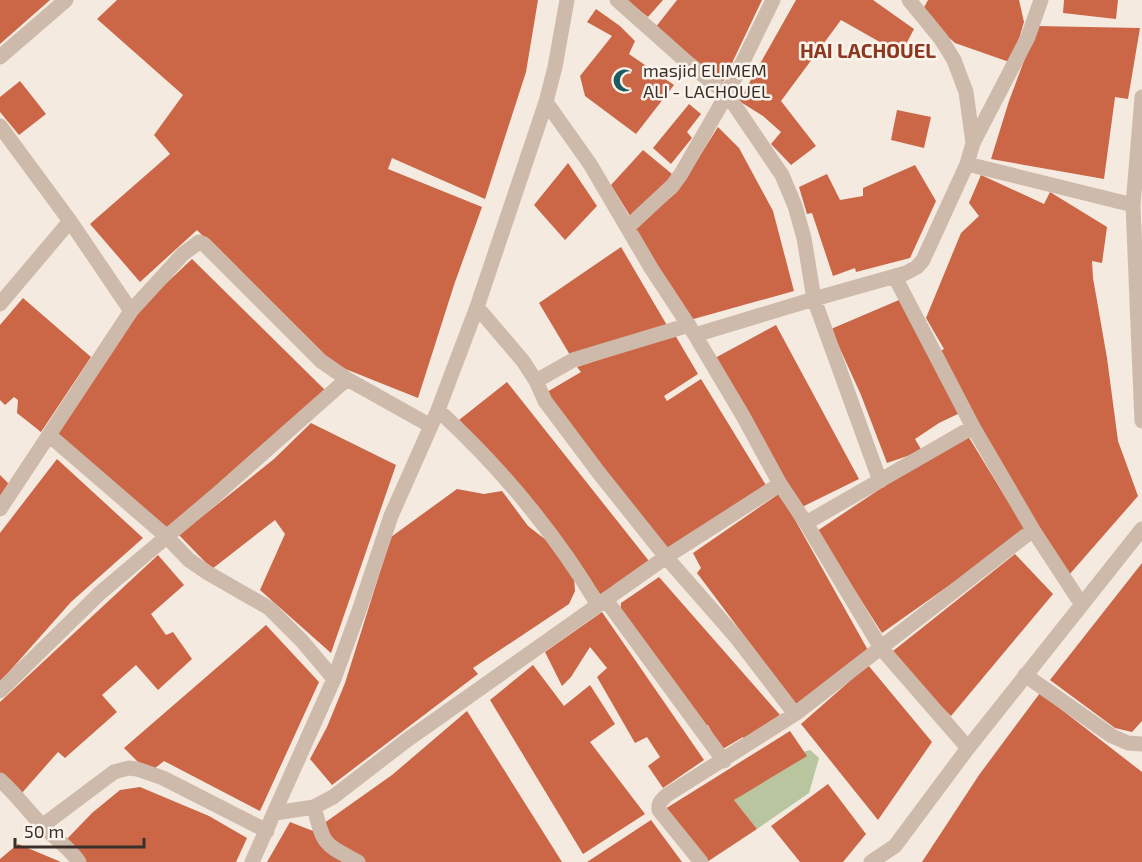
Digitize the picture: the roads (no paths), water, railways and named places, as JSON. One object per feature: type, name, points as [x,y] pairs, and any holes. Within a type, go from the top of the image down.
[{"type":"street","points":[[0,57],[66,0]]},
{"type":"street","points":[[252,862],[334,679],[391,516],[438,411],[477,307],[546,102],[567,0]]},
{"type":"street","points":[[617,0],[689,64],[727,94],[782,175],[804,238],[814,299],[880,481]]},
{"type":"street","points":[[628,227],[673,185],[727,94],[773,0]]},
{"type":"street","points":[[909,0],[941,39],[954,60],[966,92],[973,143]]},
{"type":"street","points":[[536,381],[573,360],[814,299],[906,273],[917,267],[923,260],[967,164],[973,143],[1028,37],[1041,0]]},
{"type":"street","points":[[1142,97],[1136,195],[1142,421]]},
{"type":"street","points":[[546,102],[590,164],[651,268],[692,330],[744,416],[780,484],[881,648],[968,748]]},
{"type":"street","points":[[0,126],[70,221],[131,311]]},
{"type":"street","points":[[967,164],[1136,195]]},
{"type":"street","points":[[0,304],[70,221]]},
{"type":"street","points":[[0,510],[131,311],[183,254],[199,242],[204,244],[321,361],[347,379],[431,426]]},
{"type":"street","points":[[895,276],[973,427],[1033,530],[1082,605]]},
{"type":"street","points":[[477,307],[523,361],[545,401],[666,557],[736,637],[795,714]]},
{"type":"street","points":[[0,691],[100,593],[216,495],[347,379]]},
{"type":"street","points":[[438,411],[465,435],[532,510],[724,761]]},
{"type":"street","points":[[806,523],[973,427]]},
{"type":"street","points":[[49,435],[166,536],[189,560],[269,608],[302,641],[334,679]]},
{"type":"street","points":[[275,813],[314,807],[333,797],[407,740],[666,557],[780,484]]},
{"type":"street","points":[[871,862],[896,846],[968,748],[1142,529]]},
{"type":"street","points":[[701,862],[659,810],[658,805],[667,795],[795,714],[1033,530]]},
{"type":"street","points":[[1025,675],[1112,736],[1128,743],[1142,744]]},
{"type":"street","points":[[42,826],[114,772],[129,768],[171,782],[267,831]]},
{"type":"street","points":[[0,780],[79,862]]},
{"type":"street","points":[[314,807],[324,841],[330,847],[358,862]]},
{"type":"street","points":[[896,846],[900,862]]},
{"type":"place","name":"masjid ELIMEM ALI - LACHOUEL","points":[[625,80]]},
{"type":"district","name":"HAI LACHOUEL","points":[[868,50]]}]
